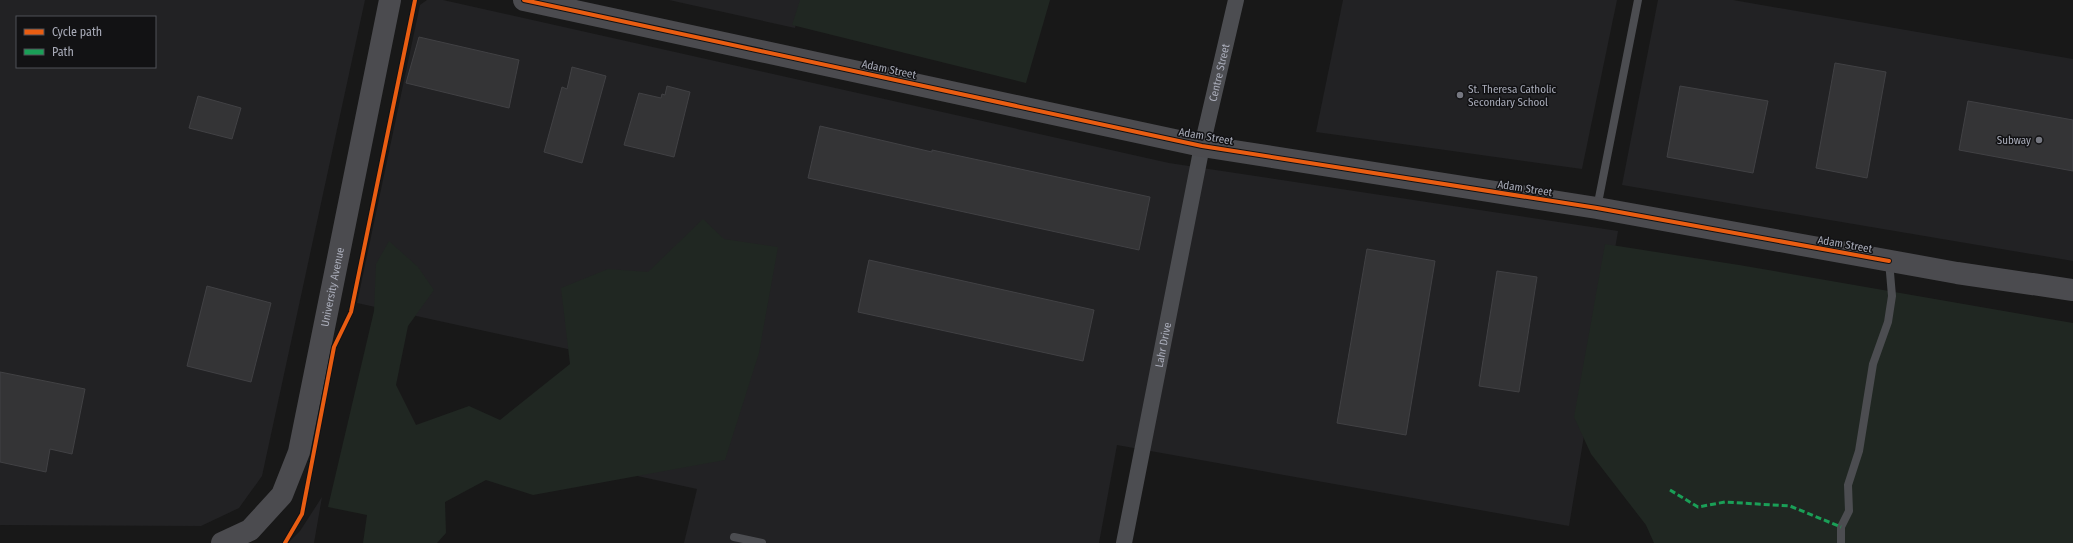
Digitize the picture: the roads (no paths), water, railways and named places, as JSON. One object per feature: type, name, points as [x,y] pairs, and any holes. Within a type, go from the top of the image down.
[{"type":"street","name":"University Avenue","points":[[222,543],[250,530],[282,495],[299,452],[390,0]]},
{"type":"street","name":"Adam Street","points":[[524,0],[1202,146],[1597,208],[1889,261],[2073,290]]},
{"type":"street","name":"Centre Street","points":[[1202,146],[1236,0]]},
{"type":"street","name":"Lahr Drive","points":[[1124,543],[1202,146]]},
{"type":"lane","points":[[1597,208],[1638,0]]},
{"type":"lane","points":[[1841,543],[1841,527],[1849,511],[1848,485],[1859,451],[1873,364],[1888,322],[1892,296],[1889,261]]},
{"type":"lane","points":[[734,537],[762,543]]},
{"type":"place","name":"St. Theresa Catholic Secondary School","points":[[1460,95]]},
{"type":"place","name":"Subway","points":[[2039,140]]}]
